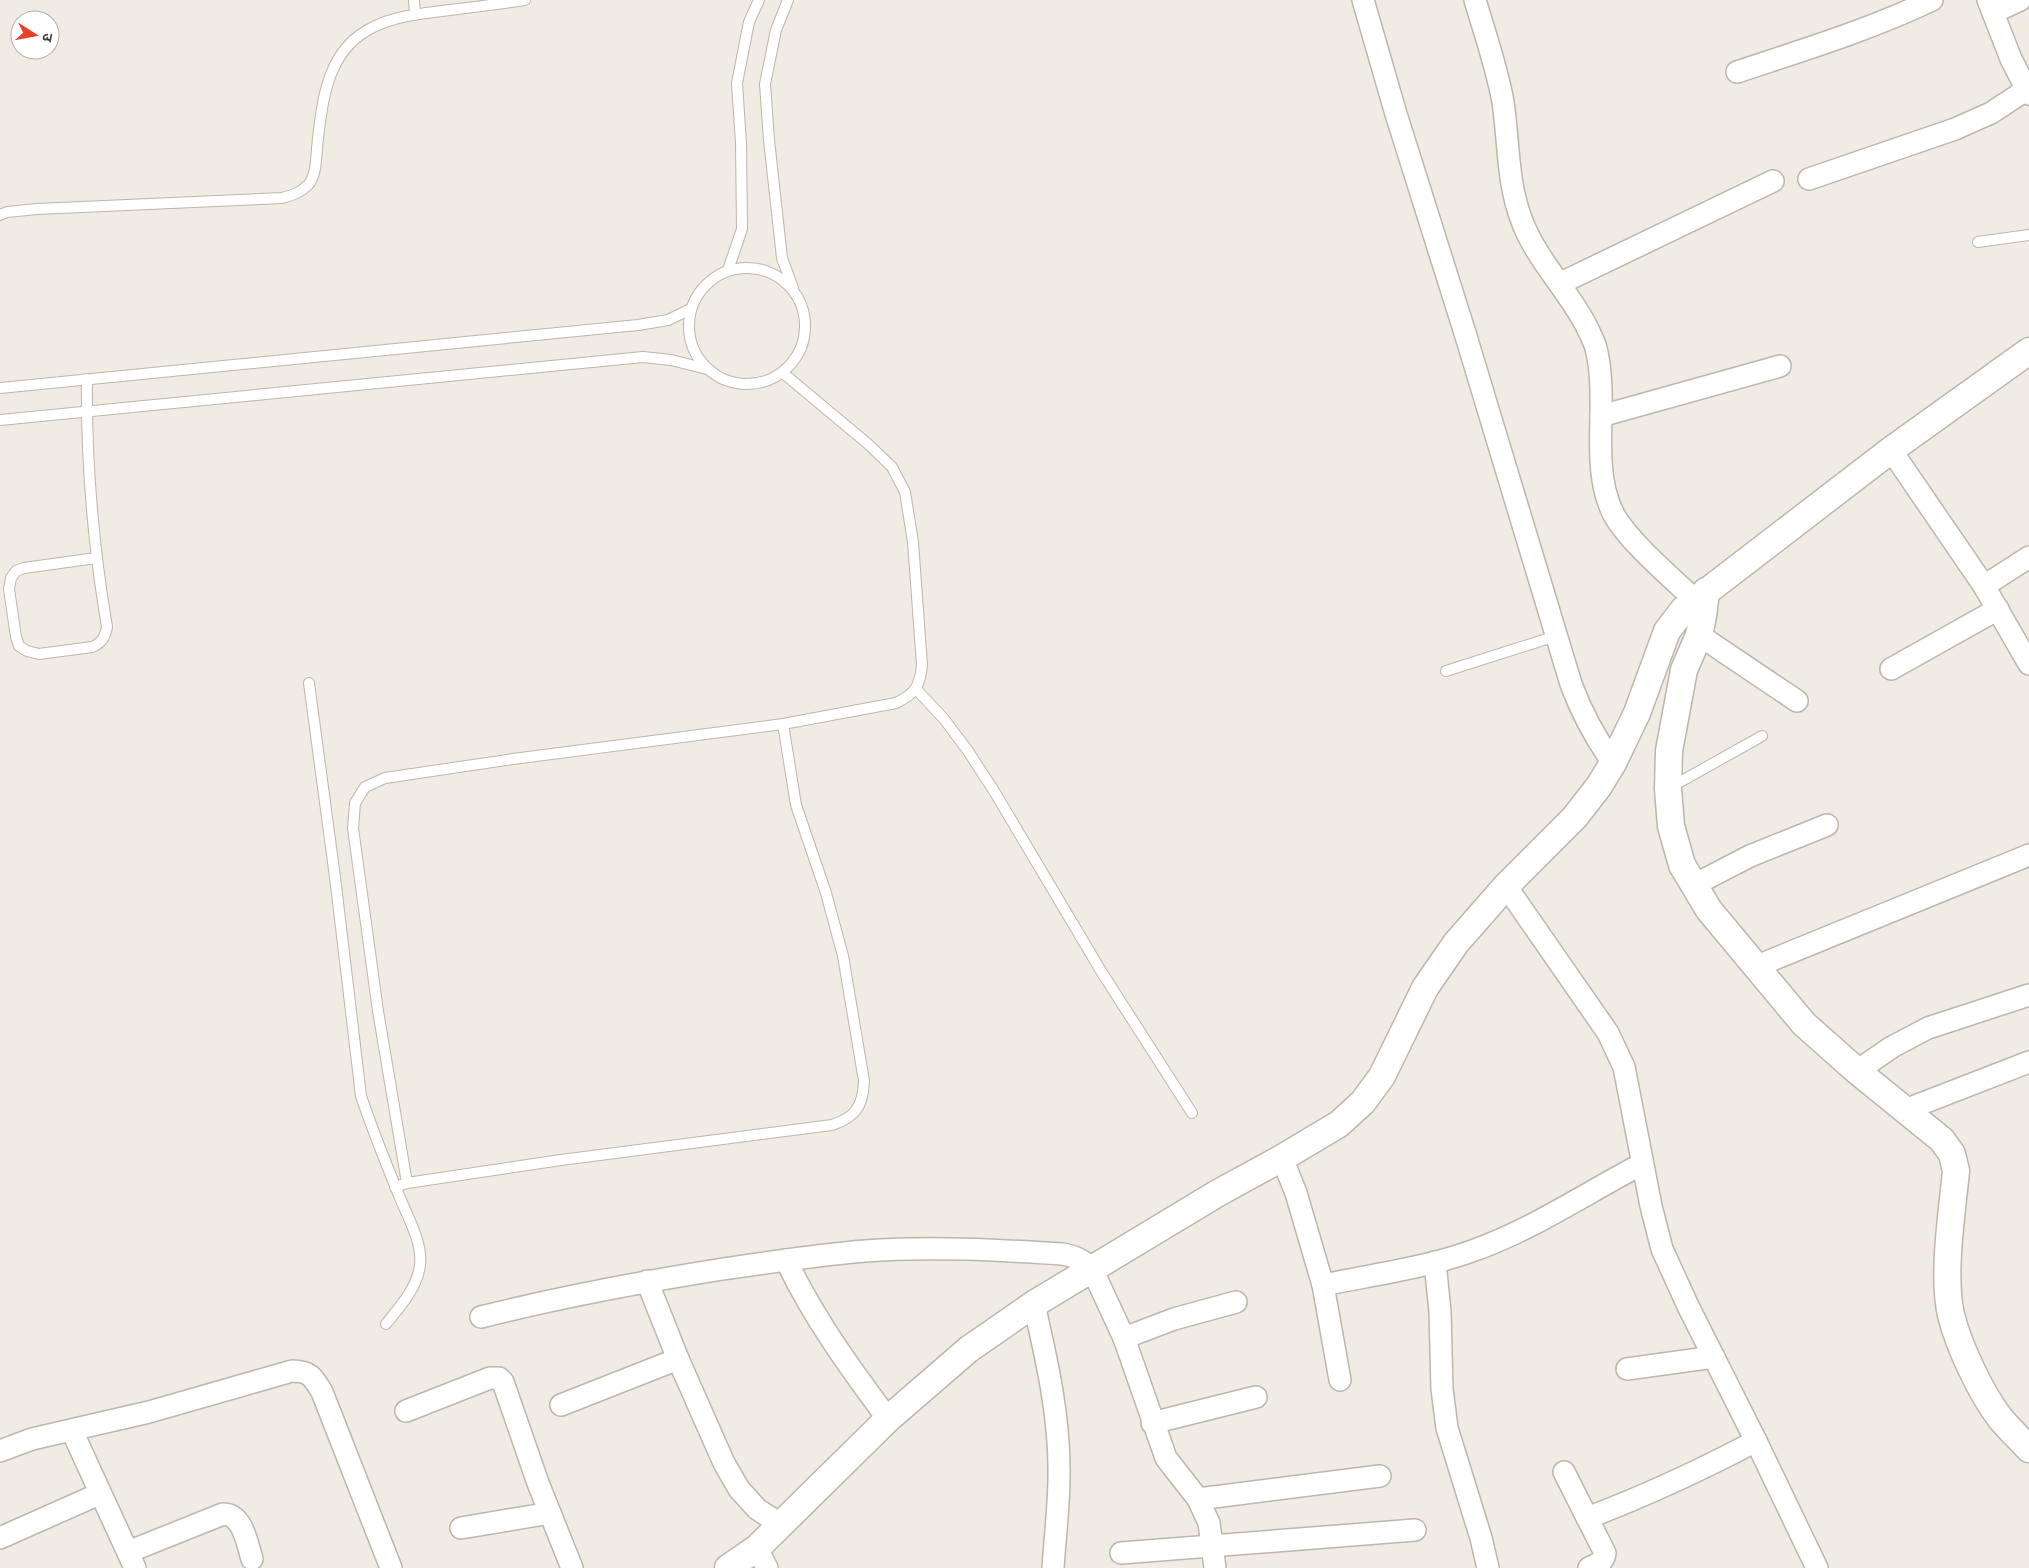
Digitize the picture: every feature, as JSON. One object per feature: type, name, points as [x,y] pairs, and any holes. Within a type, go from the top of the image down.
[{"type":"street","points":[[1363,0],[1396,114],[1462,324],[1556,636],[1583,715],[1595,738],[1613,763]]},
{"type":"street","points":[[1475,0],[1492,57],[1502,101],[1510,182],[1522,221],[1537,252],[1579,312],[1596,346],[1602,384],[1601,460],[1604,489],[1615,516],[1638,544],[1701,595],[1703,616],[1698,635],[1684,670],[1668,751],[1668,789],[1673,834],[1682,865],[1709,910],[1804,1024],[1857,1071],[1942,1140],[1952,1154],[1956,1171],[1948,1279],[1951,1314],[1960,1345],[1978,1382],[2000,1418],[2029,1449]]},
{"type":"street","points":[[1737,72],[1851,33],[1902,14],[1932,0]]},
{"type":"street","points":[[1809,179],[1955,129],[1991,113],[2027,92],[2011,59],[1991,6],[2020,0]]},
{"type":"street","points":[[1560,283],[1773,181]]},
{"type":"street","points":[[728,1568],[762,1558],[782,1525],[888,1419],[969,1349],[1034,1304],[1218,1193],[1339,1124],[1363,1102],[1382,1076],[1425,988],[1456,943],[1506,886],[1575,817],[1599,786],[1613,763],[1637,712],[1667,631],[1684,609],[1891,450],[2029,351]]},
{"type":"street","points":[[1601,416],[1780,366]]},
{"type":"street","points":[[1891,450],[1984,586],[2029,664]]},
{"type":"street","points":[[1984,586],[2029,557]]},
{"type":"street","points":[[1891,669],[1998,609]]},
{"type":"street","points":[[1698,635],[1797,701]]},
{"type":"street","points":[[1694,886],[1750,856],[1827,825]]},
{"type":"street","points":[[1757,966],[2029,855]]},
{"type":"street","points":[[1506,886],[1608,1033],[1624,1067],[1633,1106],[1642,1164],[1662,1249],[1688,1306],[1817,1568]]},
{"type":"street","points":[[1857,1071],[1892,1046],[1928,1028],[2029,995]]},
{"type":"street","points":[[1905,1110],[2029,1062]]},
{"type":"street","points":[[1282,1158],[1302,1212],[1323,1285],[1340,1380]]},
{"type":"street","points":[[1323,1285],[1435,1262],[1472,1252],[1513,1234],[1642,1164]]},
{"type":"street","points":[[481,1317],[647,1281],[786,1260],[866,1251],[951,1248],[1074,1256],[1084,1261],[1092,1269],[1124,1338],[1152,1423],[1166,1458],[1198,1499],[1209,1523],[1215,1568]]},
{"type":"street","points":[[786,1260],[820,1324],[888,1419]]},
{"type":"street","points":[[1435,1262],[1440,1312],[1442,1389],[1446,1428],[1481,1538],[1488,1568]]},
{"type":"street","points":[[647,1281],[678,1359],[724,1463],[739,1489],[757,1509],[782,1525]]},
{"type":"street","points":[[1124,1338],[1174,1319],[1236,1302]]},
{"type":"street","points":[[1034,1304],[1048,1365],[1055,1413],[1060,1475],[1053,1568]]},
{"type":"street","points":[[1627,1369],[1714,1358]]},
{"type":"street","points":[[561,1405],[678,1359]]},
{"type":"street","points":[[0,1451],[32,1439],[72,1431],[292,1372],[304,1371],[314,1378],[322,1392],[391,1568]]},
{"type":"street","points":[[406,1411],[490,1378],[499,1378],[503,1382],[550,1514],[572,1568]]},
{"type":"street","points":[[1152,1423],[1256,1397]]},
{"type":"street","points":[[72,1431],[99,1494],[131,1560],[223,1514],[234,1516],[239,1522],[252,1559]]},
{"type":"street","points":[[1587,1518],[1700,1471],[1756,1441]]},
{"type":"street","points":[[1564,1472],[1605,1553],[1601,1562],[1589,1568]]},
{"type":"street","points":[[1198,1499],[1380,1476]]},
{"type":"street","points":[[0,1538],[99,1494]]},
{"type":"street","points":[[461,1528],[550,1514]]},
{"type":"street","points":[[1121,1553],[1415,1530]]},
{"type":"lane","points":[[414,0],[416,14]]},
{"type":"lane","points":[[0,215],[7,212],[37,209],[282,198],[297,194],[309,183],[314,169],[322,106],[330,78],[342,54],[360,35],[386,21],[416,14],[525,0]]},
{"type":"lane","points":[[728,270],[742,229],[741,143],[737,83],[749,22],[758,0]]},
{"type":"lane","points":[[788,0],[776,30],[765,84],[782,258],[805,319],[804,340],[797,358],[783,373],[770,380],[750,385],[733,384],[715,375],[707,369],[694,353],[688,330],[691,310],[698,294],[712,279],[728,270],[748,267],[767,271],[785,281],[795,293]]},
{"type":"lane","points":[[1978,242],[2029,236]]},
{"type":"lane","points":[[0,388],[638,325],[668,320],[691,310]]},
{"type":"lane","points":[[0,420],[643,357],[672,360],[707,369]]},
{"type":"lane","points":[[407,1183],[378,1012],[353,828],[355,803],[365,787],[385,778],[513,759],[783,724],[896,703],[907,698],[916,689],[922,664],[913,542],[905,492],[892,467],[868,444],[783,373]]},
{"type":"lane","points":[[87,379],[87,412],[96,558],[107,627],[105,635],[100,644],[92,647],[39,654],[27,651],[19,646],[9,589],[11,578],[16,571],[37,565],[96,558]]},
{"type":"lane","points":[[1446,671],[1556,636]]},
{"type":"lane","points":[[309,683],[335,877],[361,1096],[417,1243],[420,1264],[414,1285],[402,1305],[386,1324]]},
{"type":"lane","points":[[916,689],[944,719],[968,750],[1101,971],[1192,1113]]},
{"type":"lane","points":[[395,1187],[407,1183],[561,1160],[832,1125],[846,1121],[857,1110],[864,1097],[864,1081],[843,956],[826,893],[796,805],[783,724]]},
{"type":"lane","points":[[1668,789],[1762,736]]}]
